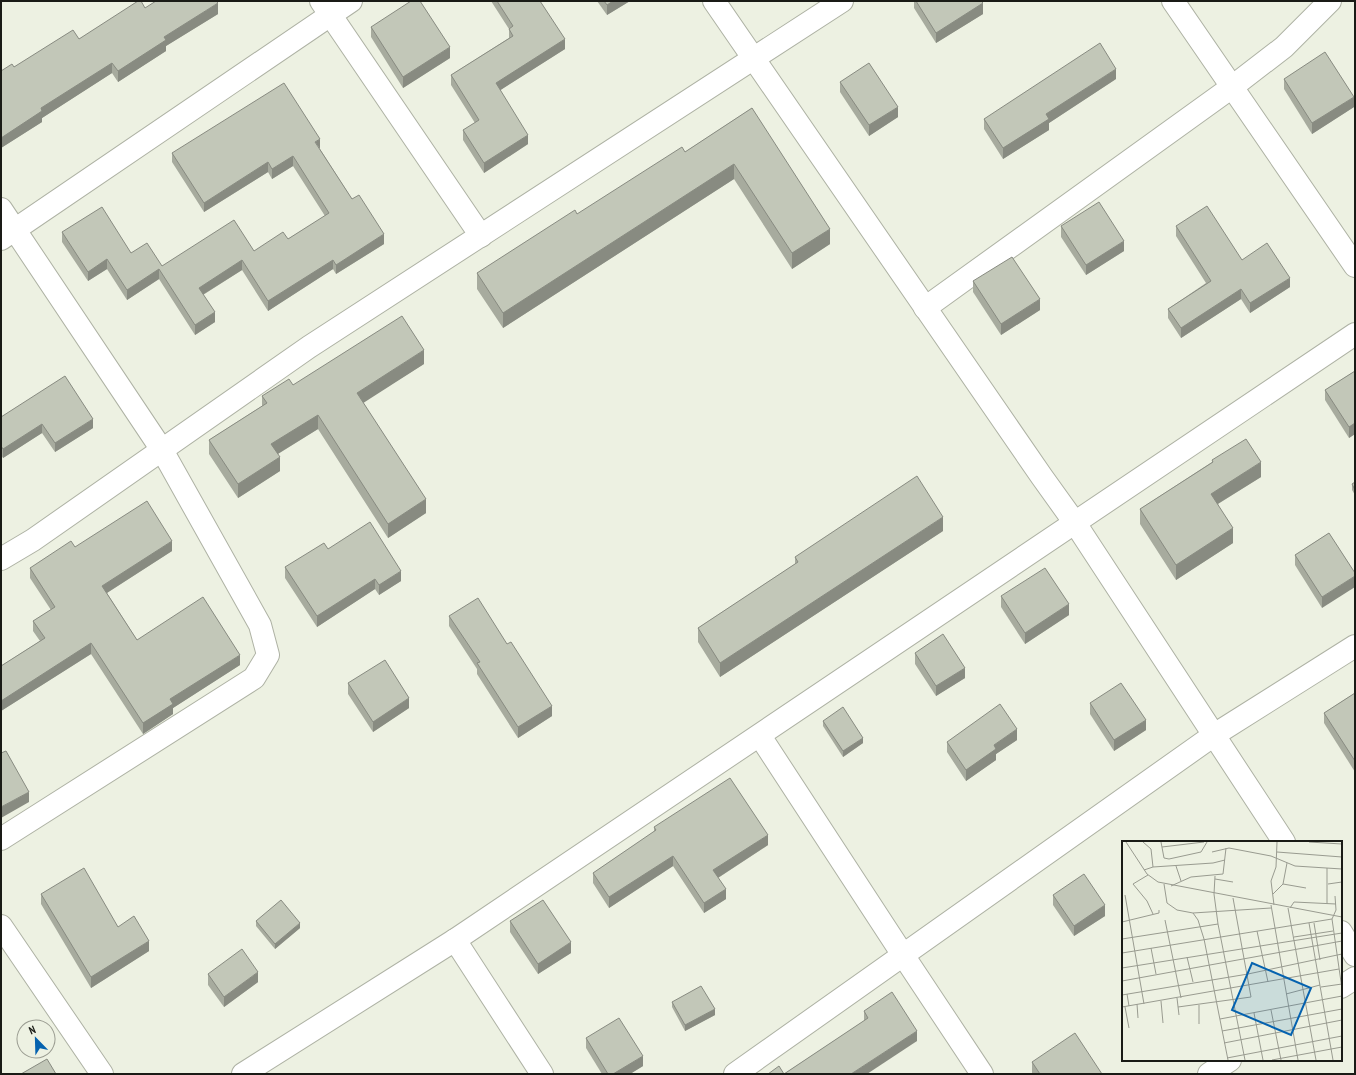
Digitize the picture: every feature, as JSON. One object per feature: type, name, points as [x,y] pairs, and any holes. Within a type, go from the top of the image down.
[{"type":"street","points":[[8,235],[326,8],[351,1]]},
{"type":"street","points":[[714,1],[925,308],[1076,523],[1283,841]]},
{"type":"street","points":[[1,559],[33,540],[309,347],[755,59],[842,1]]},
{"type":"street","points":[[1173,1],[1355,266]]},
{"type":"street","points":[[925,308],[1232,87],[1284,47],[1330,1]]},
{"type":"street","points":[[326,8],[481,236]]},
{"type":"street","points":[[1,209],[8,235],[162,450],[260,625],[268,655],[254,678],[1,839]]},
{"type":"street","points":[[243,1074],[455,940],[1355,334]]},
{"type":"street","points":[[735,1074],[1214,735],[1355,646]]},
{"type":"street","points":[[760,736],[903,956],[982,1074]]},
{"type":"street","points":[[1,926],[102,1074]]},
{"type":"street","points":[[1342,934],[1355,955]]},
{"type":"street","points":[[455,940],[542,1074]]},
{"type":"street","points":[[1342,986],[1355,978]]},
{"type":"street","points":[[1209,1074],[1228,1061]]},
{"type":"building","points":[[138,1],[141,1],[145,8],[156,1],[216,1],[218,3],[164,37],[166,40],[118,71],[112,63],[41,108],[42,111],[1,138],[1,71],[12,64],[14,67],[73,30],[79,39]]},
{"type":"building","points":[[411,1],[420,1],[450,47],[403,77],[371,27]]},
{"type":"building","points":[[497,1],[540,1],[565,39],[496,83],[528,135],[484,163],[463,130],[479,120],[451,75],[513,36],[509,29],[513,26]]},
{"type":"building","points":[[604,1],[613,1],[607,5]]},
{"type":"building","points":[[916,1],[981,1],[983,3],[936,33]]},
{"type":"building","points":[[1100,43],[1116,69],[1046,114],[1049,119],[1003,148],[984,119]]},
{"type":"building","points":[[1325,52],[1354,97],[1312,123],[1284,79]]},
{"type":"building","points":[[869,63],[898,107],[869,125],[840,82]]},
{"type":"building","points":[[284,83],[320,139],[315,142],[352,199],[359,195],[384,234],[336,265],[333,260],[268,301],[242,260],[199,288],[215,312],[195,325],[159,269],[127,290],[107,259],[88,272],[62,232],[102,207],[131,253],[147,243],[162,266],[234,220],[254,251],[283,232],[288,239],[329,213],[293,156],[272,169],[268,162],[204,203],[172,153]]},
{"type":"building","points":[[752,108],[830,229],[792,253],[734,164],[503,313],[477,273],[575,210],[577,214],[682,147],[685,152]]},
{"type":"building","points":[[1099,202],[1124,241],[1086,265],[1061,226]]},
{"type":"building","points":[[1207,206],[1242,260],[1267,243],[1290,278],[1250,303],[1241,289],[1181,328],[1168,309],[1211,281],[1176,226]]},
{"type":"building","points":[[1012,257],[1040,299],[1001,324],[973,281]]},
{"type":"building","points":[[402,316],[424,350],[357,393],[426,499],[388,524],[318,415],[271,444],[280,457],[238,484],[209,440],[267,403],[262,396],[289,379],[293,385]]},
{"type":"building","points":[[1355,371],[1355,423],[1349,427],[1325,390]]},
{"type":"building","points":[[65,376],[93,419],[55,443],[42,424],[3,449],[1,446],[1,417]]},
{"type":"building","points":[[1246,439],[1261,462],[1211,494],[1233,528],[1176,565],[1140,509],[1213,462],[1212,460]]},
{"type":"building","points":[[917,476],[943,517],[720,663],[698,628],[798,562],[795,557]]},
{"type":"building","points":[[1355,482],[1355,490],[1352,484]]},
{"type":"building","points":[[147,501],[172,541],[102,586],[137,640],[203,597],[240,655],[170,699],[173,704],[143,723],[91,643],[1,701],[1,666],[45,638],[33,621],[55,607],[30,568],[71,541],[75,547]]},
{"type":"building","points":[[370,522],[401,571],[379,585],[375,579],[317,616],[285,567],[324,543],[328,549]]},
{"type":"building","points":[[1329,533],[1355,573],[1355,576],[1322,597],[1295,555]]},
{"type":"building","points":[[1045,568],[1069,604],[1025,633],[1001,596]]},
{"type":"building","points":[[478,598],[507,644],[511,642],[552,706],[518,727],[477,663],[480,662],[449,616]]},
{"type":"building","points":[[943,634],[965,668],[936,686],[915,653]]},
{"type":"building","points":[[385,660],[409,698],[373,722],[348,683]]},
{"type":"building","points":[[1121,683],[1146,720],[1114,740],[1090,703]]},
{"type":"building","points":[[1355,693],[1355,761],[1324,713]]},
{"type":"building","points":[[1000,704],[1017,729],[994,745],[996,749],[966,770],[947,742]]},
{"type":"building","points":[[843,707],[863,738],[843,751],[823,721]]},
{"type":"building","points":[[6,751],[29,792],[1,807],[1,753]]},
{"type":"building","points":[[730,778],[768,835],[713,870],[726,889],[704,903],[673,856],[609,897],[593,873],[656,830],[654,827]]},
{"type":"building","points":[[84,868],[118,927],[134,916],[149,941],[91,977],[41,894]]},
{"type":"building","points":[[1084,874],[1105,905],[1074,926],[1053,895]]},
{"type":"building","points":[[281,900],[300,923],[275,944],[256,921]]},
{"type":"building","points":[[543,900],[571,942],[538,964],[510,921]]},
{"type":"building","points":[[242,949],[258,972],[224,997],[208,974]]},
{"type":"building","points":[[701,986],[715,1009],[685,1025],[672,1002]]},
{"type":"building","points":[[892,992],[917,1031],[851,1074],[784,1074],[868,1018],[864,1011]]},
{"type":"building","points":[[619,1018],[643,1056],[613,1074],[608,1074],[586,1038]]},
{"type":"building","points":[[1075,1033],[1102,1074],[1040,1074],[1032,1062]]},
{"type":"building","points":[[47,1059],[56,1074],[21,1074]]},
{"type":"building","points":[[779,1066],[784,1074],[768,1074]]}]
